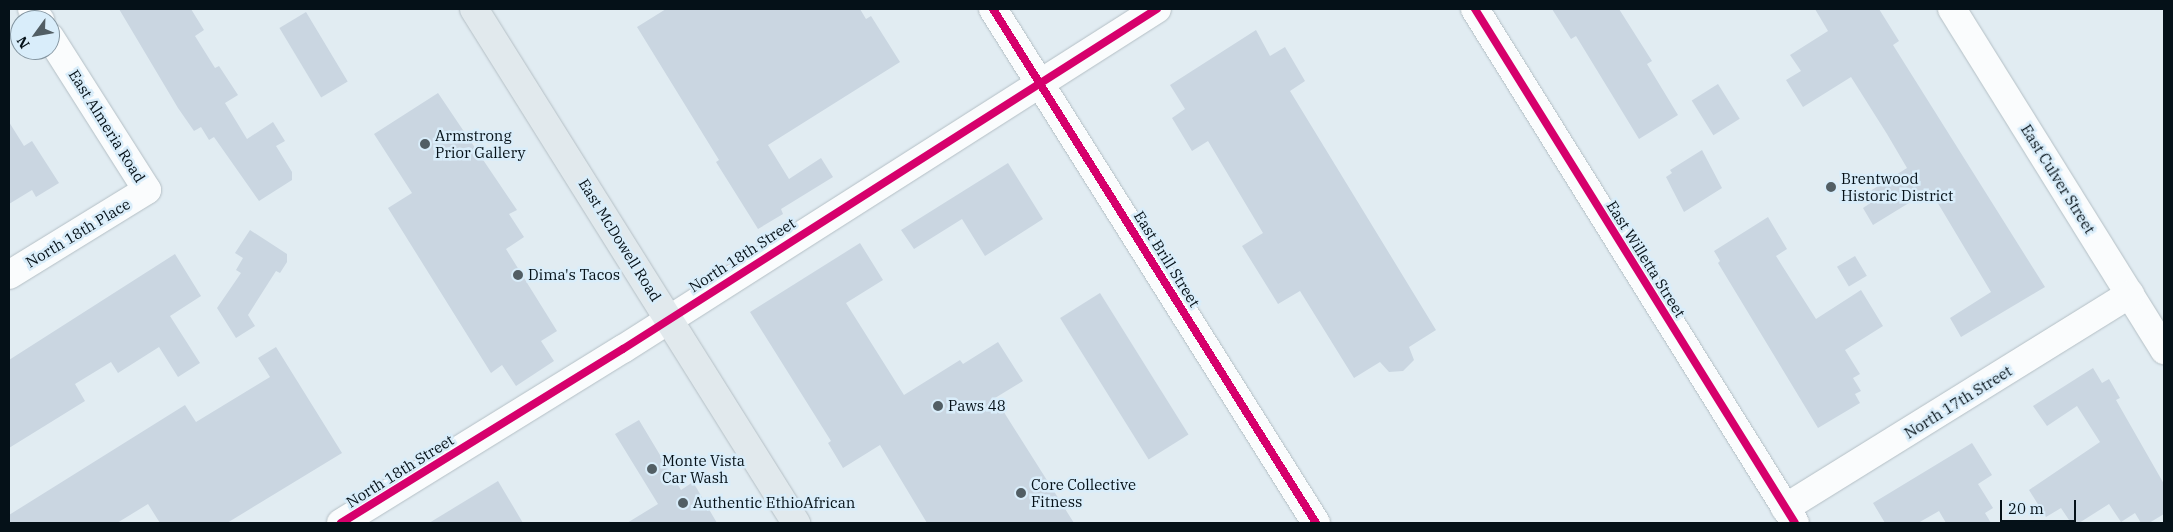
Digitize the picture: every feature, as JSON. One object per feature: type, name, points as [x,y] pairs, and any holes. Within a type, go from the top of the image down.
[{"type":"main road","name":"East McDowell Road","points":[[474,9],[796,523]]},
{"type":"street","name":"East Brill Street","points":[[994,9],[1316,523]]},
{"type":"street","name":"North 18th Street","points":[[347,522],[1157,9]]},
{"type":"street","name":"East Willetta Street","points":[[1475,9],[1790,516]]},
{"type":"street","name":"East Culver Street","points":[[1952,9],[2164,350]]},
{"type":"street","name":"East Almeria Road","points":[[60,52],[147,190]]},
{"type":"street","name":"North 18th Place","points":[[9,275],[147,190]]},
{"type":"street","name":"North 17th Street","points":[[1790,516],[2130,294]]},
{"type":"building","points":[[119,9],[191,9],[204,30],[195,36],[215,68],[219,66],[238,95],[225,103],[247,139],[273,122],[285,141],[276,146],[292,172],[292,180],[259,201],[214,137],[209,140],[201,127],[194,131],[178,108]]},
{"type":"building","points":[[666,9],[860,9],[866,19],[871,16],[900,62],[768,145],[789,179],[821,158],[833,177],[781,209],[783,214],[758,229],[716,162],[719,160],[637,27]]},
{"type":"building","points":[[1552,9],[1619,9],[1652,61],[1647,64],[1678,115],[1639,139],[1576,36],[1571,39]]},
{"type":"building","points":[[1815,9],[1879,9],[1899,41],[1893,45],[2045,287],[1961,337],[1950,318],[1991,292],[1930,190],[1873,225],[1863,208],[1872,202],[1867,193],[1907,168],[1887,134],[1851,77],[1803,107],[1786,80],[1801,71],[1790,55],[1828,31]]},
{"type":"building","points":[[306,12],[348,81],[321,97],[279,28]]},
{"type":"building","points":[[1256,30],[1270,56],[1285,47],[1305,81],[1290,91],[1436,330],[1409,347],[1414,360],[1403,371],[1389,372],[1380,362],[1354,378],[1300,291],[1278,304],[1242,246],[1263,233],[1208,141],[1192,151],[1172,118],[1185,109],[1170,85]]},
{"type":"building","points":[[1718,84],[1740,119],[1713,135],[1692,100]]},
{"type":"building","points":[[438,93],[517,210],[509,214],[524,237],[506,249],[557,331],[541,341],[554,361],[516,386],[502,365],[491,373],[388,208],[412,193],[374,134]]},
{"type":"building","points":[[9,122],[24,146],[32,141],[59,183],[36,197],[32,190],[9,204]]},
{"type":"building","points":[[1702,150],[1722,188],[1684,212],[1666,177],[1672,173],[1670,170]]},
{"type":"building","points":[[1008,163],[1043,219],[985,256],[962,219],[914,249],[901,230]]},
{"type":"building","points":[[1768,217],[1787,249],[1776,256],[1816,319],[1861,290],[1883,326],[1845,350],[1860,374],[1853,378],[1861,391],[1855,394],[1860,403],[1818,428],[1718,263],[1720,261],[1714,251]]},
{"type":"building","points":[[250,230],[287,254],[287,262],[280,273],[276,271],[248,315],[255,326],[236,338],[217,308],[241,273],[236,270],[243,258],[235,253]]},
{"type":"building","points":[[860,243],[883,280],[846,303],[904,395],[960,360],[963,364],[998,342],[1023,381],[995,398],[1074,523],[927,523],[880,445],[843,468],[828,443],[831,441],[750,312]]},
{"type":"building","points":[[175,254],[201,296],[170,316],[200,363],[178,377],[159,347],[118,373],[111,362],[75,384],[85,401],[9,448],[9,360]]},
{"type":"building","points":[[1855,256],[1867,276],[1849,287],[1837,267]]},
{"type":"building","points":[[1100,293],[1188,435],[1149,460],[1060,318]]},
{"type":"building","points":[[276,347],[342,453],[227,523],[160,523],[148,504],[117,523],[9,523],[9,515],[185,405],[196,422],[270,377],[258,358]]},
{"type":"building","points":[[2093,368],[2102,383],[2109,379],[2120,398],[2116,400],[2164,484],[2164,514],[2149,523],[2141,523],[2135,513],[2121,522],[2109,504],[2079,523],[2071,523],[2061,508],[2046,517],[2029,490],[2100,442],[2077,406],[2047,426],[2033,406]]},
{"type":"building","points":[[639,420],[681,490],[693,482],[717,523],[627,523],[658,504],[615,434]]},
{"type":"building","points":[[1972,443],[1992,475],[1978,484],[1993,508],[1985,513],[1991,523],[1946,523],[1939,511],[1918,523],[1885,523],[1873,503]]},
{"type":"building","points":[[498,481],[523,523],[429,523]]},
{"type":"cycle path","points":[[993,9],[1316,523]]},
{"type":"cycle path","points":[[341,523],[623,349],[1157,9]]},
{"type":"cycle path","points":[[1475,9],[1795,523]]},
{"type":"place","name":"Armstrong Prior Gallery","points":[[425,144]]},
{"type":"place","name":"Brentwood Historic District","points":[[1831,187]]},
{"type":"place","name":"Dima's Tacos","points":[[518,275]]},
{"type":"place","name":"Paws 48","points":[[938,406]]},
{"type":"place","name":"Monte Vista Car Wash","points":[[652,469]]},
{"type":"place","name":"Core Collective Fitness","points":[[1021,493]]},
{"type":"place","name":"Authentic EthioAfrican","points":[[683,503]]}]
